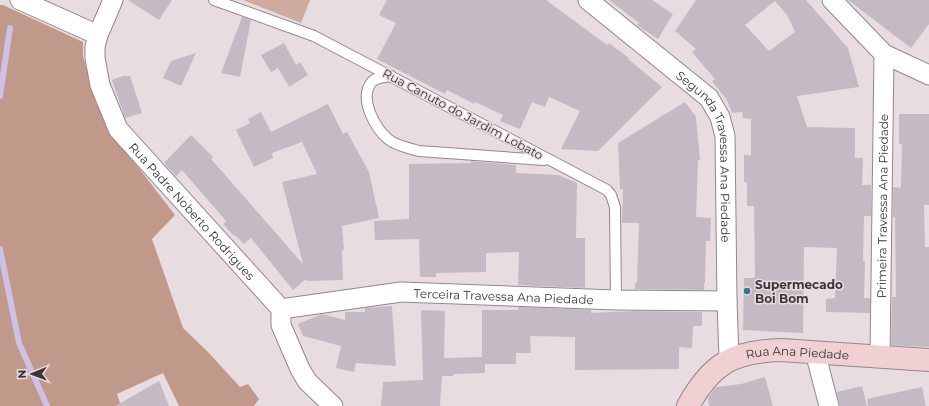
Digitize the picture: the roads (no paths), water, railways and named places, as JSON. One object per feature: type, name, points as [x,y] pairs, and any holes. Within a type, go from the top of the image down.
[{"type":"main road","name":"Rua Ana Piedade","points":[[688,406],[697,389],[713,371],[730,359],[746,353],[764,350],[929,360]]},
{"type":"street","points":[[20,0],[98,36]]},
{"type":"street","name":"Rua Padre Noberto Rodrigues","points":[[113,0],[98,36],[95,47],[95,58],[100,85],[118,129],[281,309]]},
{"type":"street","name":"Segunda Travessa Ana Piedade","points":[[588,0],[709,98],[720,117],[725,136],[727,301],[730,359]]},
{"type":"street","points":[[832,0],[884,54],[929,75]]},
{"type":"street","name":"Primeira Travessa Ana Piedade","points":[[880,357],[884,54]]},
{"type":"street","name":"Terceira Travessa Ana Piedade","points":[[281,309],[401,292],[616,300],[727,301]]},
{"type":"street","points":[[281,309],[280,325],[300,369],[307,381],[332,406]]},
{"type":"street","points":[[815,352],[829,406]]},
{"type":"lane","name":"Rua Canuto do Jardim Lobato","points":[[214,0],[314,36],[601,186],[611,195],[615,207],[616,300]]},
{"type":"lane","points":[[391,76],[378,78],[371,83],[367,93],[368,106],[372,119],[378,130],[388,140],[402,147],[419,151],[549,160]]},
{"type":"waterway","points":[[0,96],[10,28]]},
{"type":"waterway","points":[[0,249],[19,343],[47,406]]},
{"type":"place","name":"Supermecado Boi Bom","points":[[747,291]]}]
